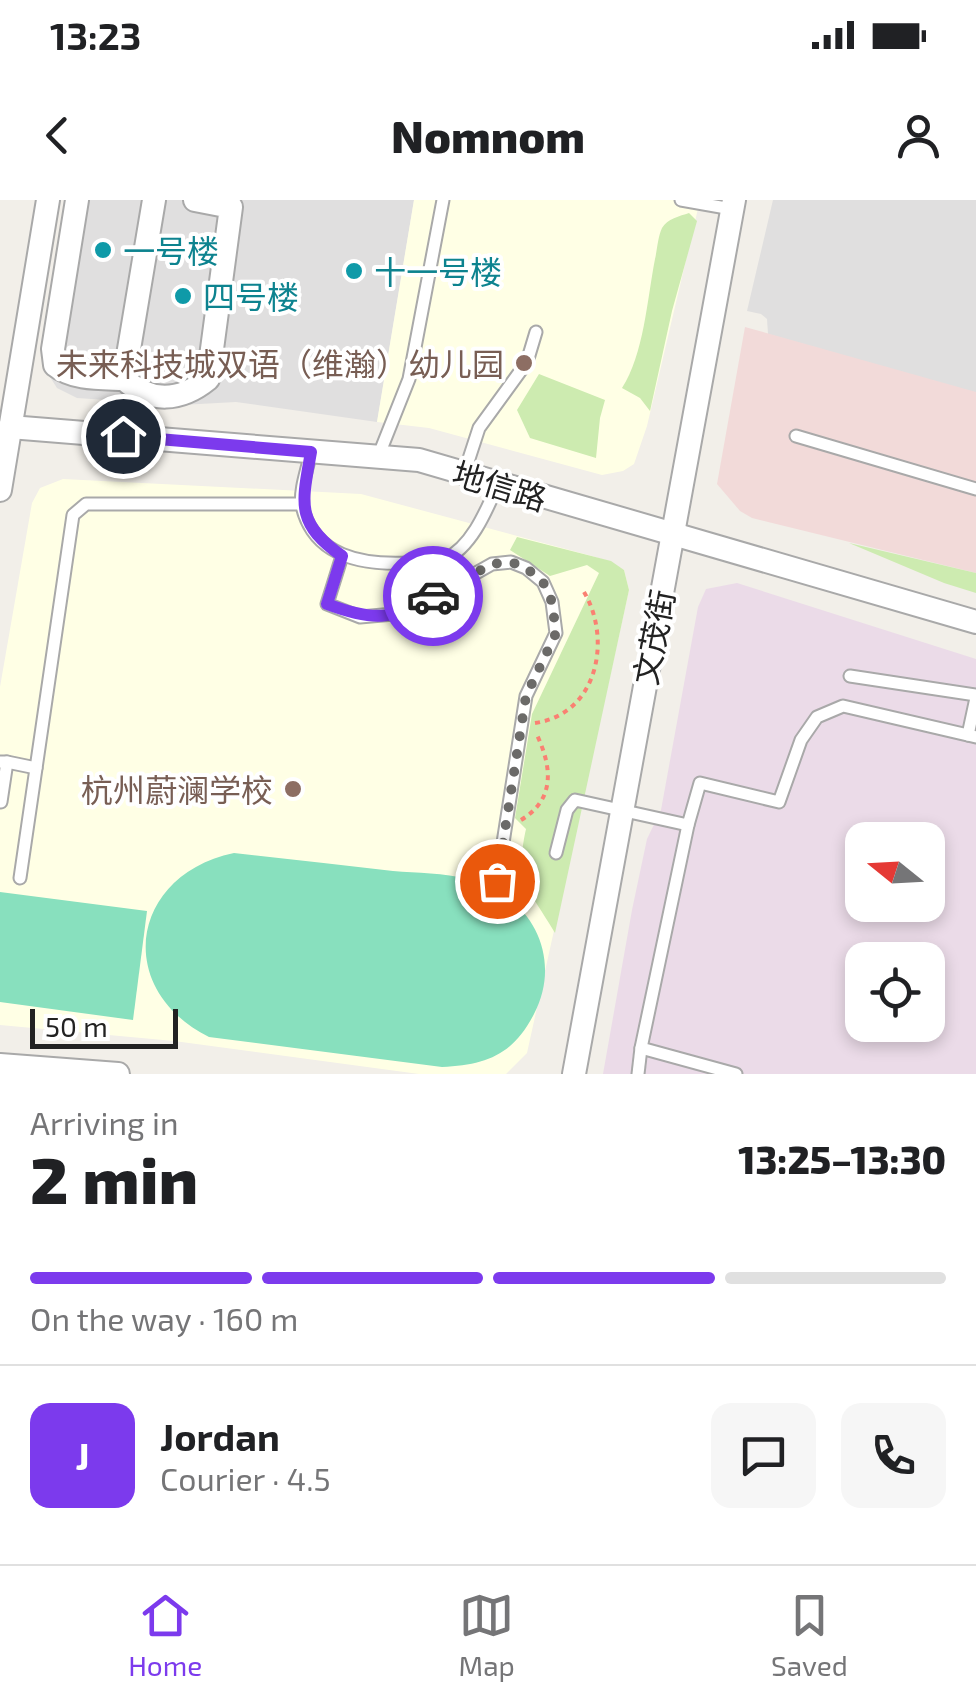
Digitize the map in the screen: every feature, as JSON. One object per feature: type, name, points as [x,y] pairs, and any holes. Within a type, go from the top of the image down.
[{"type":"street","points":[[0,490],[48,200]]},
{"type":"street","points":[[77,200],[53,349],[56,365],[64,372],[124,379],[136,390],[158,396],[190,394],[208,379],[232,203],[195,200]]},
{"type":"street","points":[[124,379],[154,200]]},
{"type":"street","name":"文茂街","points":[[574,1074],[733,205]]},
{"type":"street","name":"地信路","points":[[10,427],[418,460],[976,622]]},
{"type":"street","points":[[0,1066],[118,1074]]},
{"type":"lane","points":[[378,457],[409,379],[443,200]]},
{"type":"lane","points":[[681,200],[733,205]]},
{"type":"lane","points":[[464,474],[479,428],[527,362],[536,332]]},
{"type":"lane","points":[[796,436],[976,490]]},
{"type":"lane","points":[[311,452],[301,504],[319,540],[342,556],[372,564],[445,558],[485,516],[498,484]]},
{"type":"lane","points":[[20,878],[73,515],[86,504],[301,504]]},
{"type":"lane","points":[[342,556],[327,604],[360,617],[405,613],[492,564],[511,562],[543,582],[552,602],[556,633],[526,696],[497,881]]},
{"type":"lane","points":[[638,1074],[700,783],[779,802],[802,740],[817,717],[843,706],[972,736],[976,696],[850,676]]},
{"type":"lane","points":[[1,802],[3,762],[36,768]]},
{"type":"lane","points":[[556,853],[567,810],[575,800],[688,825]]},
{"type":"lane","points":[[641,1048],[736,1074]]},
{"type":"path","points":[[506,822],[523,819],[548,790],[544,754],[530,724],[556,718],[569,709],[589,684],[597,664],[598,622],[584,592]]},
{"type":"shaded area","points":[[69,200],[414,200],[377,422],[236,402],[181,405],[77,398],[57,388],[43,366]]},
{"type":"shaded area","name":"未来科技城双语（维瀚）幼儿园","points":[[414,200],[700,200],[647,426],[634,464],[623,471],[602,475],[429,428],[377,422]]},
{"type":"shaded area","points":[[773,200],[976,200],[976,393],[768,334],[767,319],[747,311]]},
{"type":"shaded area","points":[[745,327],[976,392],[976,573],[752,518],[740,511],[717,484]]},
{"type":"shaded area","name":"杭州蔚澜学校","points":[[63,479],[361,494],[592,556],[624,570],[629,590],[527,1053],[506,1074],[419,1074],[174,1041],[0,1025],[0,687],[32,503],[40,488]]},
{"type":"shaded area","points":[[737,583],[976,659],[976,1074],[603,1074],[632,910],[647,839],[661,810],[698,607],[706,589]]},
{"type":"green space","points":[[689,213],[697,221],[650,411],[640,398],[622,388],[640,343],[661,231],[670,220]]},
{"type":"green space","points":[[539,374],[605,400],[596,458],[530,438],[517,410]]},
{"type":"green space","points":[[517,537],[611,561],[624,570],[629,590],[555,933],[523,874],[526,829],[515,818],[532,714],[599,573],[587,565],[550,576],[510,550]]},
{"type":"green space","points":[[849,543],[976,573],[976,593],[944,583]]},
{"type":"green space","points":[[234,853],[450,876],[490,887],[524,913],[543,950],[545,971],[534,1014],[517,1039],[497,1055],[472,1064],[442,1067],[209,1037],[178,1016],[158,991],[147,963],[147,935],[155,908],[173,884],[199,865]]},
{"type":"green space","points":[[0,892],[147,911],[133,1020],[0,1002]]},
{"type":"way so far","points":[[433,596],[492,564],[511,562],[543,582],[552,602],[556,633],[526,696],[497,881]]},
{"type":"place","name":"一号楼","points":[[103,250]]},
{"type":"place","name":"十一号楼","points":[[354,271]]},
{"type":"place","name":"四号楼","points":[[183,296]]},
{"type":"place","name":"未来科技城双语（维瀚）幼儿园","points":[[524,363]]},
{"type":"place","name":"杭州蔚澜学校","points":[[293,789]]},
{"type":"route","points":[[123,436],[311,452],[301,504],[319,540],[342,556],[327,604],[360,617],[405,613],[433,596]]}]
